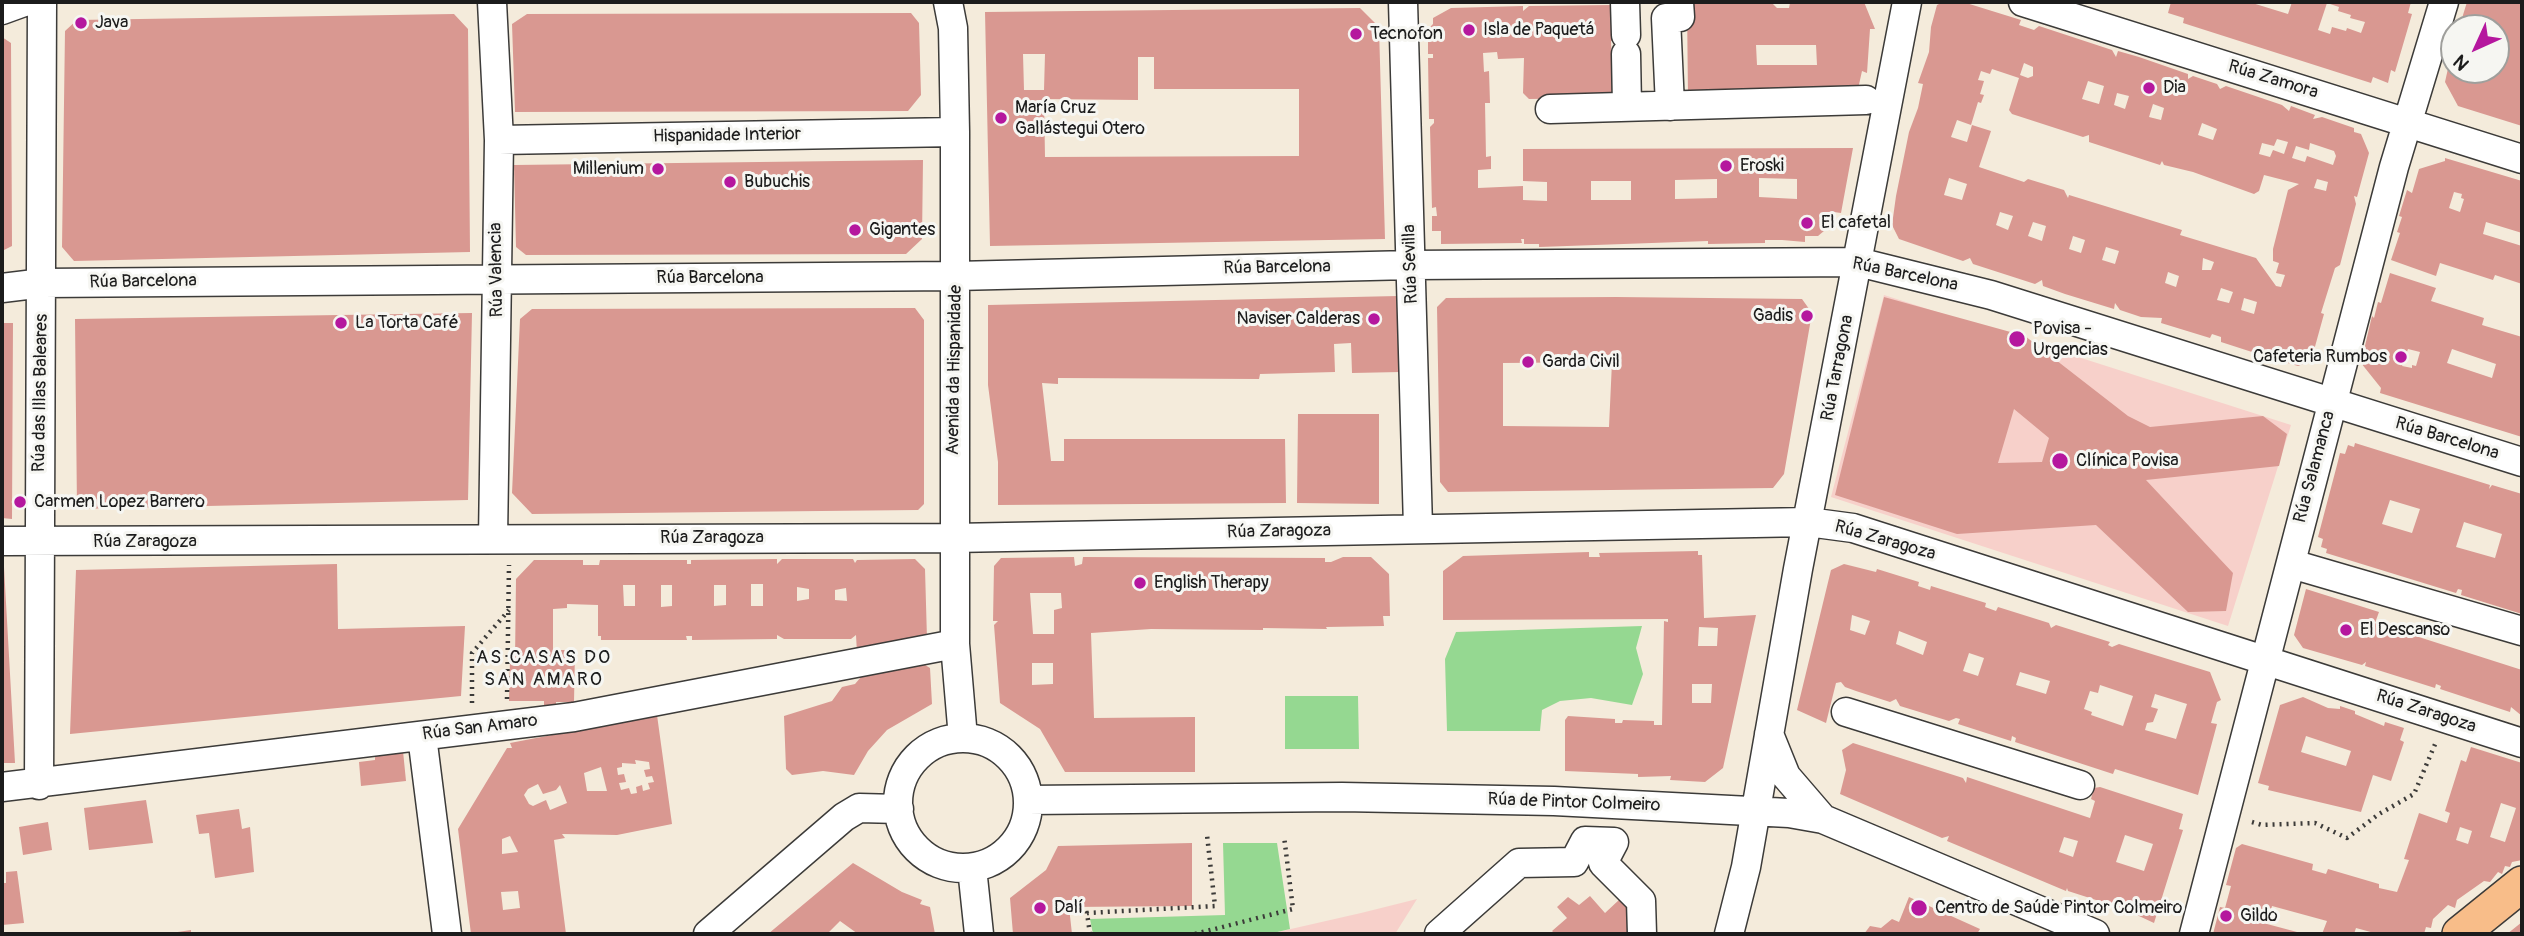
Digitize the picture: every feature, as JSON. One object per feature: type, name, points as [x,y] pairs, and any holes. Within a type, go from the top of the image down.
[{"type":"main road","points":[[2460,934],[2470,923],[2522,884]]},
{"type":"street","points":[[2,10],[24,2]]},
{"type":"street","name":"Rúa das Illas Baleares","points":[[39,785],[41,579],[38,542],[43,283],[43,2]]},
{"type":"street","name":"Rúa Valencia","points":[[492,2],[499,140],[495,279],[501,546]]},
{"type":"street","name":"Avenida da Hispanidade","points":[[948,2],[953,29],[955,132],[955,644],[963,738]]},
{"type":"street","name":"Rúa Sevilla","points":[[1403,2],[1418,527]]},
{"type":"street","points":[[1625,2],[1627,106]]},
{"type":"street","points":[[1670,106],[1667,18],[1680,17],[1679,2]]},
{"type":"street","name":"Rúa Tarragona","points":[[1729,934],[1746,867],[1808,522],[1908,2]]},
{"type":"street","name":"Rúa Zamora","points":[[2023,2],[2522,159]]},
{"type":"street","name":"Rúa Salamanca","points":[[2194,934],[2406,122],[2444,2]]},
{"type":"street","points":[[1550,109],[1866,100]]},
{"type":"street","name":"Hispanidade Interior","points":[[499,140],[955,132]]},
{"type":"street","name":"Rúa Barcelona","points":[[2,288],[43,283],[956,276],[1411,265],[1858,262],[1991,295],[2522,462]]},
{"type":"street","name":"Rúa Zaragoza","points":[[2,541],[501,546],[1418,527],[1808,522],[1853,528],[2522,743]]},
{"type":"street","points":[[2302,567],[2522,631]]},
{"type":"street","name":"Rúa San Amaro","points":[[2,787],[39,785],[574,717],[955,644]]},
{"type":"street","points":[[1846,712],[2081,785]]},
{"type":"street","points":[[1769,734],[1786,776],[1823,819]]},
{"type":"street","points":[[422,736],[447,934]]},
{"type":"street","points":[[963,738],[982,741],[1000,749],[1015,763],[1024,780],[1028,800],[1026,819],[1019,837],[1006,852],[990,862],[971,867],[954,867],[923,853],[902,826],[898,808],[900,787],[909,768],[923,752],[942,741],[963,738]]},
{"type":"street","name":"Rúa de Pintor Colmeiro","points":[[1028,800],[1356,797],[1554,801],[1756,812],[1823,819],[2095,934]]},
{"type":"street","points":[[708,934],[844,817],[859,808],[898,808]]},
{"type":"street","points":[[1439,934],[1519,863],[1574,862],[1585,841],[1614,842],[1603,863],[1641,901],[1642,934]]},
{"type":"street","points":[[971,867],[979,934]]},
{"type":"path","points":[[501,546],[510,609],[508,668]]},
{"type":"path","points":[[471,729],[472,653],[510,609]]},
{"type":"path","points":[[2241,818],[2262,825],[2315,823],[2347,838],[2379,814],[2414,794],[2439,734]]},
{"type":"path","points":[[1090,934],[1087,913],[1215,906],[1207,835]]},
{"type":"path","points":[[1195,934],[1293,909],[1284,836]]},
{"type":"shaded area","name":"Clínica Povisa","points":[[1884,295],[2291,425],[2228,626],[1831,497]]},
{"type":"shaded area","points":[[1417,899],[1395,934],[1269,934],[1361,913]]},
{"type":"green space","points":[[1642,626],[1636,648],[1643,674],[1632,705],[1591,698],[1560,701],[1542,710],[1540,731],[1447,731],[1445,659],[1456,632]]},
{"type":"green space","points":[[1285,696],[1358,696],[1359,749],[1285,749]]},
{"type":"green space","points":[[1223,843],[1277,843],[1290,929],[1269,934],[1093,934],[1090,919],[1225,915]]},
{"type":"building","points":[[1864,2],[1875,29],[1870,29],[1867,73],[1862,71],[1858,89],[1688,98],[1687,4],[1772,3],[1777,8],[1789,8],[1790,3]],"holes":[[[1756,45],[1816,45],[1817,65],[1757,65]]]},
{"type":"building","points":[[1943,2],[1963,2],[2021,20],[2019,25],[2034,30],[2039,26],[2112,50],[2116,57],[2118,51],[2188,74],[2188,79],[2193,76],[2217,84],[2220,89],[2226,86],[2282,105],[2289,111],[2291,106],[2315,115],[2313,119],[2322,117],[2354,128],[2354,132],[2361,134],[2369,153],[2357,197],[2354,196],[2356,204],[2340,265],[2335,268],[2321,313],[2324,314],[2311,361],[2298,366],[2267,357],[2268,352],[2257,349],[2252,352],[2221,342],[2221,337],[2212,334],[2210,338],[2161,323],[2162,318],[2141,317],[2120,310],[2115,303],[2114,309],[2043,286],[2042,280],[2035,284],[1973,264],[1970,258],[1963,261],[1899,239],[1892,225],[1896,196],[1909,132],[1918,108],[1923,84],[1918,83],[1929,52],[1931,27],[1937,5]],"holes":[[[2024,63],[2033,67],[2033,76],[2028,78],[2020,75]],[[1992,69],[2019,78],[2009,110],[2012,114],[2083,137],[2089,135],[2089,142],[2160,165],[2162,161],[2164,165],[2193,172],[2254,194],[2259,191],[2264,175],[2299,184],[2288,190],[2273,249],[2273,261],[2279,263],[2276,273],[2285,275],[2281,287],[2276,286],[2256,258],[2180,235],[2182,230],[2069,195],[2068,198],[2064,190],[2028,179],[2024,182],[1979,167],[1991,131],[1972,125],[1967,142],[1951,137],[1957,120],[1971,125],[1978,102],[1981,103],[1984,95],[1980,94],[1984,81],[1978,80],[1981,71],[1990,74]],[[2088,81],[2104,86],[2099,104],[2082,99]],[[2117,93],[2129,96],[2125,109],[2114,105]],[[2153,104],[2164,108],[2161,120],[2149,117]],[[2202,123],[2217,129],[2213,140],[2198,135]],[[2277,139],[2288,142],[2284,154],[2273,150],[2270,157],[2259,154],[2262,143],[2274,146]],[[2310,143],[2334,151],[2336,156],[2333,165],[2307,156],[2305,162],[2292,158],[2296,146],[2309,150]],[[1949,178],[1967,184],[1962,200],[1944,195]],[[2317,179],[2328,182],[2326,191],[2314,188]],[[2000,212],[2013,216],[2008,230],[1996,225]],[[2033,222],[2046,226],[2042,241],[2028,236]],[[2073,236],[2085,240],[2081,253],[2069,249]],[[2106,247],[2119,251],[2115,264],[2102,260]],[[2203,258],[2214,262],[2211,270],[2202,270]],[[2168,272],[2179,276],[2176,287],[2165,283]],[[2221,288],[2233,292],[2229,303],[2217,300]],[[2244,298],[2257,302],[2254,314],[2241,310]]]},
{"type":"building","points":[[2171,2],[2249,2],[2288,14],[2292,2],[2411,2],[2408,13],[2412,14],[2395,72],[2391,70],[2388,83],[2373,77],[2371,83],[2183,23],[2184,18],[2168,13]],"holes":[[[2327,3],[2339,7],[2338,11],[2351,15],[2350,18],[2365,22],[2361,33],[2347,28],[2346,31],[2332,27],[2330,34],[2318,30]]]},
{"type":"building","points":[[2467,2],[2522,2],[2522,126],[2458,106],[2446,84],[2510,84],[2510,14],[2463,14]]},
{"type":"building","points":[[1614,5],[1614,41],[1611,41],[1613,98],[1529,99],[1523,93],[1524,58],[1498,59],[1497,52],[1483,53],[1484,72],[1489,71],[1490,103],[1485,103],[1486,157],[1491,156],[1491,169],[1478,170],[1478,188],[1523,186],[1523,200],[1547,201],[1547,182],[1523,181],[1523,149],[1853,148],[1841,213],[1834,212],[1831,225],[1818,236],[1805,236],[1805,242],[1765,240],[1765,243],[1708,244],[1708,241],[1539,247],[1539,244],[1524,244],[1524,239],[1521,239],[1522,243],[1441,244],[1441,231],[1432,231],[1432,216],[1437,216],[1436,207],[1432,208],[1430,127],[1434,119],[1429,119],[1428,58],[1433,58],[1433,54],[1428,54],[1428,29],[1433,24],[1433,18],[1451,8],[1523,6],[1523,11],[1529,6]],"holes":[[[1759,178],[1797,179],[1797,199],[1759,197]],[[1717,179],[1717,198],[1675,199],[1675,180]],[[1591,181],[1631,181],[1631,200],[1591,200]]]},
{"type":"building","points":[[1360,8],[1379,27],[1385,239],[990,246],[985,12]],"holes":[[[1023,54],[1045,54],[1044,90],[1024,90]],[[1138,57],[1154,57],[1154,89],[1299,89],[1299,156],[1045,157],[1044,99],[1138,100]]]},
{"type":"building","points":[[911,13],[919,23],[921,95],[908,111],[515,112],[512,24],[527,14]]},
{"type":"building","points":[[454,14],[468,29],[470,252],[74,261],[62,247],[65,31],[77,20]]},
{"type":"building","points":[[2,37],[11,43],[12,246],[2,251]]},
{"type":"building","points":[[2445,158],[2522,181],[2522,233],[2486,222],[2483,234],[2522,246],[2522,284],[2495,275],[2493,280],[2440,263],[2436,276],[2391,260],[2400,233],[2397,232],[2402,217],[2399,216],[2407,190],[2412,193],[2419,169],[2445,161]],"holes":[[[2454,192],[2462,194],[2461,198],[2464,199],[2460,212],[2449,208]]]},
{"type":"building","points":[[923,160],[922,239],[906,254],[526,255],[516,247],[514,165]]},
{"type":"building","points":[[2390,273],[2436,288],[2431,301],[2484,318],[2482,325],[2522,337],[2522,437],[2380,393],[2381,388],[2361,363],[2372,316],[2374,318],[2378,302],[2381,303]],"holes":[[[2408,349],[2420,352],[2416,366],[2412,365],[2412,368],[2402,366]],[[2452,349],[2496,364],[2492,378],[2447,363]]]},
{"type":"building","points":[[1398,296],[1400,372],[1352,373],[1351,343],[1334,344],[1335,372],[1260,374],[1259,379],[1058,378],[1058,384],[1042,383],[1051,461],[1064,461],[1064,439],[1285,439],[1286,503],[998,505],[998,462],[988,385],[988,305]]},
{"type":"building","name":"Clínica Povisa","points":[[1884,297],[2025,336],[2128,416],[2150,427],[2263,416],[2287,434],[2279,466],[2146,480],[2233,573],[2226,611],[2188,612],[2096,525],[1957,534],[1835,495]],"holes":[[[2014,409],[2049,438],[2042,462],[1998,463]]]},
{"type":"building","points":[[1446,298],[1802,299],[1812,313],[1784,474],[1773,488],[1448,492],[1440,482],[1437,307]],"holes":[[[1612,362],[1609,427],[1503,426],[1503,363]]]},
{"type":"building","points":[[915,308],[924,320],[924,504],[918,510],[532,514],[512,493],[520,319],[532,309]]},
{"type":"building","points":[[472,313],[468,500],[77,509],[75,319]]},
{"type":"building","points":[[2,323],[13,323],[12,519],[2,518]]},
{"type":"building","points":[[1298,414],[1379,414],[1379,504],[1297,503]]},
{"type":"building","points":[[2355,443],[2490,485],[2489,489],[2492,485],[2522,494],[2522,614],[2461,595],[2462,590],[2458,589],[2456,593],[2326,553],[2327,549],[2321,547],[2323,539],[2318,537],[2340,453],[2345,454],[2348,445],[2354,447]],"holes":[[[2390,500],[2420,509],[2412,533],[2382,524]],[[2464,522],[2502,534],[2495,558],[2456,547]]]},
{"type":"building","points":[[1698,551],[1698,555],[1702,555],[1704,618],[1756,615],[1723,768],[1705,782],[1670,780],[1671,776],[1638,777],[1638,774],[1565,771],[1565,720],[1568,716],[1615,719],[1615,723],[1622,723],[1623,720],[1654,721],[1654,725],[1662,725],[1664,621],[1668,622],[1668,619],[1443,620],[1443,571],[1463,556],[1589,552],[1589,557],[1600,557],[1599,553]],"holes":[[[1699,627],[1718,628],[1717,646],[1698,646]],[[1692,684],[1712,684],[1711,703],[1692,703]]]},
{"type":"building","points":[[1074,557],[1075,566],[1082,564],[1083,557],[1325,558],[1325,562],[1331,562],[1343,557],[1371,557],[1389,574],[1390,616],[1383,616],[1384,626],[1263,630],[1151,629],[1091,633],[1094,718],[1195,717],[1195,772],[1065,772],[1040,729],[1000,703],[994,625],[998,621],[993,621],[994,566],[1001,558]],"holes":[[[1030,593],[1061,593],[1062,608],[1054,610],[1054,634],[1033,634]],[[1032,663],[1053,663],[1053,684],[1032,685]]]},
{"type":"building","points":[[777,559],[777,564],[782,559],[853,559],[855,563],[857,560],[915,559],[925,569],[927,639],[857,653],[856,635],[851,639],[784,639],[777,635],[777,639],[692,640],[692,636],[686,636],[687,640],[601,640],[601,636],[598,636],[598,605],[567,604],[567,608],[553,609],[553,650],[575,650],[574,702],[556,702],[556,707],[544,707],[544,701],[509,701],[510,660],[515,661],[516,579],[534,560],[583,560],[583,565],[599,565],[600,560],[687,560],[687,564],[691,564],[691,560]],"holes":[[[751,584],[763,584],[763,606],[751,606]],[[623,585],[635,585],[635,606],[624,606]],[[661,585],[672,585],[672,606],[661,607]],[[714,585],[726,585],[726,605],[714,606]],[[797,587],[809,589],[809,599],[797,601]],[[846,588],[847,601],[835,600],[835,590]]]},
{"type":"building","points":[[337,564],[338,629],[465,626],[461,696],[70,734],[76,570]]},
{"type":"building","points":[[1844,564],[1876,572],[1877,569],[1919,582],[1918,586],[1930,590],[1931,586],[1986,603],[1985,607],[1996,611],[1998,607],[2049,623],[2051,628],[2056,625],[2110,642],[2108,645],[2112,647],[2119,644],[2210,672],[2221,700],[2217,702],[2211,723],[2217,724],[2198,795],[2115,769],[2113,774],[2015,742],[2016,738],[2012,736],[2011,741],[1958,724],[1960,719],[1949,721],[1900,706],[1896,699],[1890,702],[1845,687],[1841,682],[1836,683],[1826,723],[1797,710],[1831,570]],"holes":[[[1852,615],[1870,621],[1865,635],[1850,630]],[[1899,631],[1927,642],[1923,655],[1896,644]],[[1969,653],[1984,658],[1978,676],[1963,671]],[[2020,672],[2050,681],[2046,694],[2016,685]],[[2100,685],[2133,696],[2123,726],[2091,715],[2092,712],[2084,709],[2090,691],[2098,693]],[[2155,694],[2187,704],[2176,739],[2145,730],[2147,723],[2153,722],[2158,709],[2151,707]]]},
{"type":"building","points":[[4,567],[15,763],[2,763]]},
{"type":"building","points":[[2306,589],[2379,612],[2375,623],[2522,670],[2522,716],[2511,707],[2510,712],[2440,689],[2441,686],[2436,684],[2435,688],[2365,666],[2366,662],[2362,665],[2303,648],[2294,635]]},
{"type":"building","points":[[925,665],[930,668],[932,704],[887,730],[868,751],[854,775],[823,771],[792,775],[786,769],[784,716],[832,701],[842,687],[855,684],[861,677]]},
{"type":"building","points":[[2303,697],[2328,708],[2340,709],[2340,706],[2355,711],[2355,714],[2384,726],[2385,722],[2404,728],[2400,740],[2404,742],[2391,781],[2373,775],[2361,812],[2268,790],[2269,786],[2258,783],[2280,705]],"holes":[[[2306,736],[2351,751],[2346,766],[2301,752]]]},
{"type":"building","points":[[657,715],[672,824],[617,835],[562,834],[565,838],[554,840],[566,934],[471,934],[458,829],[507,748],[512,748],[510,743]],"holes":[[[635,760],[649,762],[650,769],[644,770],[646,777],[652,776],[654,782],[648,783],[650,789],[643,791],[642,785],[636,787],[637,793],[631,794],[629,788],[621,790],[619,783],[626,782],[624,774],[618,775],[617,768],[622,767],[622,763],[636,764]],[[601,767],[607,791],[587,791],[584,773]],[[538,784],[543,794],[556,790],[560,785],[567,803],[550,810],[546,800],[533,806],[524,795],[528,789]],[[510,836],[518,852],[502,854],[502,839]],[[518,891],[520,908],[503,910],[501,892]]]},
{"type":"building","points":[[1853,743],[1963,778],[1966,783],[1967,777],[2090,818],[2095,801],[2091,799],[2094,788],[2100,787],[2183,814],[2179,829],[2183,830],[2154,923],[2124,909],[2068,891],[2067,888],[2066,891],[1947,841],[1949,836],[1942,838],[1840,794],[1846,770],[1842,750]],"holes":[[[2125,835],[2153,844],[2144,871],[2116,862]],[[2064,837],[2078,841],[2073,857],[2059,852]]]},
{"type":"building","points":[[2471,747],[2522,763],[2522,860],[2512,862],[2510,867],[2505,866],[2502,874],[2498,872],[2490,882],[2484,881],[2457,900],[2455,908],[2448,905],[2433,919],[2431,928],[2426,927],[2424,934],[2378,934],[2356,928],[2354,934],[2322,934],[2327,921],[2272,906],[2267,924],[2297,932],[2296,934],[2213,934],[2220,907],[2225,908],[2231,886],[2226,885],[2236,848],[2242,844],[2313,864],[2312,870],[2326,874],[2328,869],[2397,892],[2409,860],[2404,859],[2419,813],[2447,823],[2450,813],[2445,811],[2461,760],[2466,762]],"holes":[[[2501,803],[2516,808],[2505,842],[2490,837]],[[2460,827],[2472,831],[2468,844],[2456,840]]]},
{"type":"building","points":[[403,751],[406,781],[361,786],[359,762],[375,760],[375,753]]},
{"type":"building","points":[[146,800],[153,843],[89,850],[84,808]]},
{"type":"building","points":[[239,809],[242,829],[250,827],[254,872],[215,878],[209,833],[199,834],[196,815]]},
{"type":"building","points":[[48,822],[52,850],[23,855],[19,827]]},
{"type":"building","points":[[1192,843],[1192,906],[1069,907],[1072,934],[1013,934],[1010,898],[1046,870],[1058,846]]},
{"type":"building","points":[[853,863],[902,892],[922,900],[920,904],[930,907],[935,934],[858,934],[840,921],[827,934],[768,934]]},
{"type":"building","points":[[17,871],[24,923],[2,925],[2,883],[6,883],[6,872]]},
{"type":"building","points":[[1590,896],[1605,913],[1620,899],[1639,921],[1632,934],[1555,934],[1552,931],[1567,918],[1557,907],[1568,897],[1579,905]]},
{"type":"building","name":"Centro de Saúde Pintor Colmeiro","points":[[1909,897],[1980,929],[1977,934],[1864,934],[1870,926],[1881,928],[1892,919],[1899,922]]},
{"type":"building","points":[[2522,922],[2522,934],[2507,934]]},
{"type":"building","points":[[191,930],[191,934],[171,934],[171,933]]},
{"type":"place","name":"Java","points":[[81,23]]},
{"type":"place","name":"Isla de Paquetá","points":[[1469,30]]},
{"type":"place","name":"Tecnofon","points":[[1356,34]]},
{"type":"place","name":"Dia","points":[[2149,88]]},
{"type":"place","name":"María Cruz Gallástegui Otero","points":[[1001,118]]},
{"type":"place","name":"Eroski","points":[[1726,166]]},
{"type":"place","name":"Millenium","points":[[658,169]]},
{"type":"place","name":"Bubuchis","points":[[730,182]]},
{"type":"place","name":"El cafetal","points":[[1807,223]]},
{"type":"place","name":"Gigantes","points":[[855,230]]},
{"type":"place","name":"Gadis","points":[[1807,316]]},
{"type":"place","name":"Naviser Calderas","points":[[1374,319]]},
{"type":"place","name":"La Torta Café","points":[[341,323]]},
{"type":"place","name":"Povisa - Urgencias","points":[[2017,339]]},
{"type":"place","name":"Cafeteria Rumbos","points":[[2401,357]]},
{"type":"place","name":"Garda Civil","points":[[1528,362]]},
{"type":"place","name":"Clínica Povisa","points":[[2060,461]]},
{"type":"place","name":"Carmen Lopez Barrero","points":[[20,502]]},
{"type":"place","name":"English Therapy","points":[[1140,583]]},
{"type":"place","name":"El Descanso","points":[[2346,630]]},
{"type":"place","name":"Dalí","points":[[1040,908]]},
{"type":"place","name":"Centro de Saúde Pintor Colmeiro","points":[[1919,908]]},
{"type":"place","name":"Gildo","points":[[2226,916]]},
{"type":"district","name":"AS CASAS DO SAN AMARO","points":[[544,669]]}]
